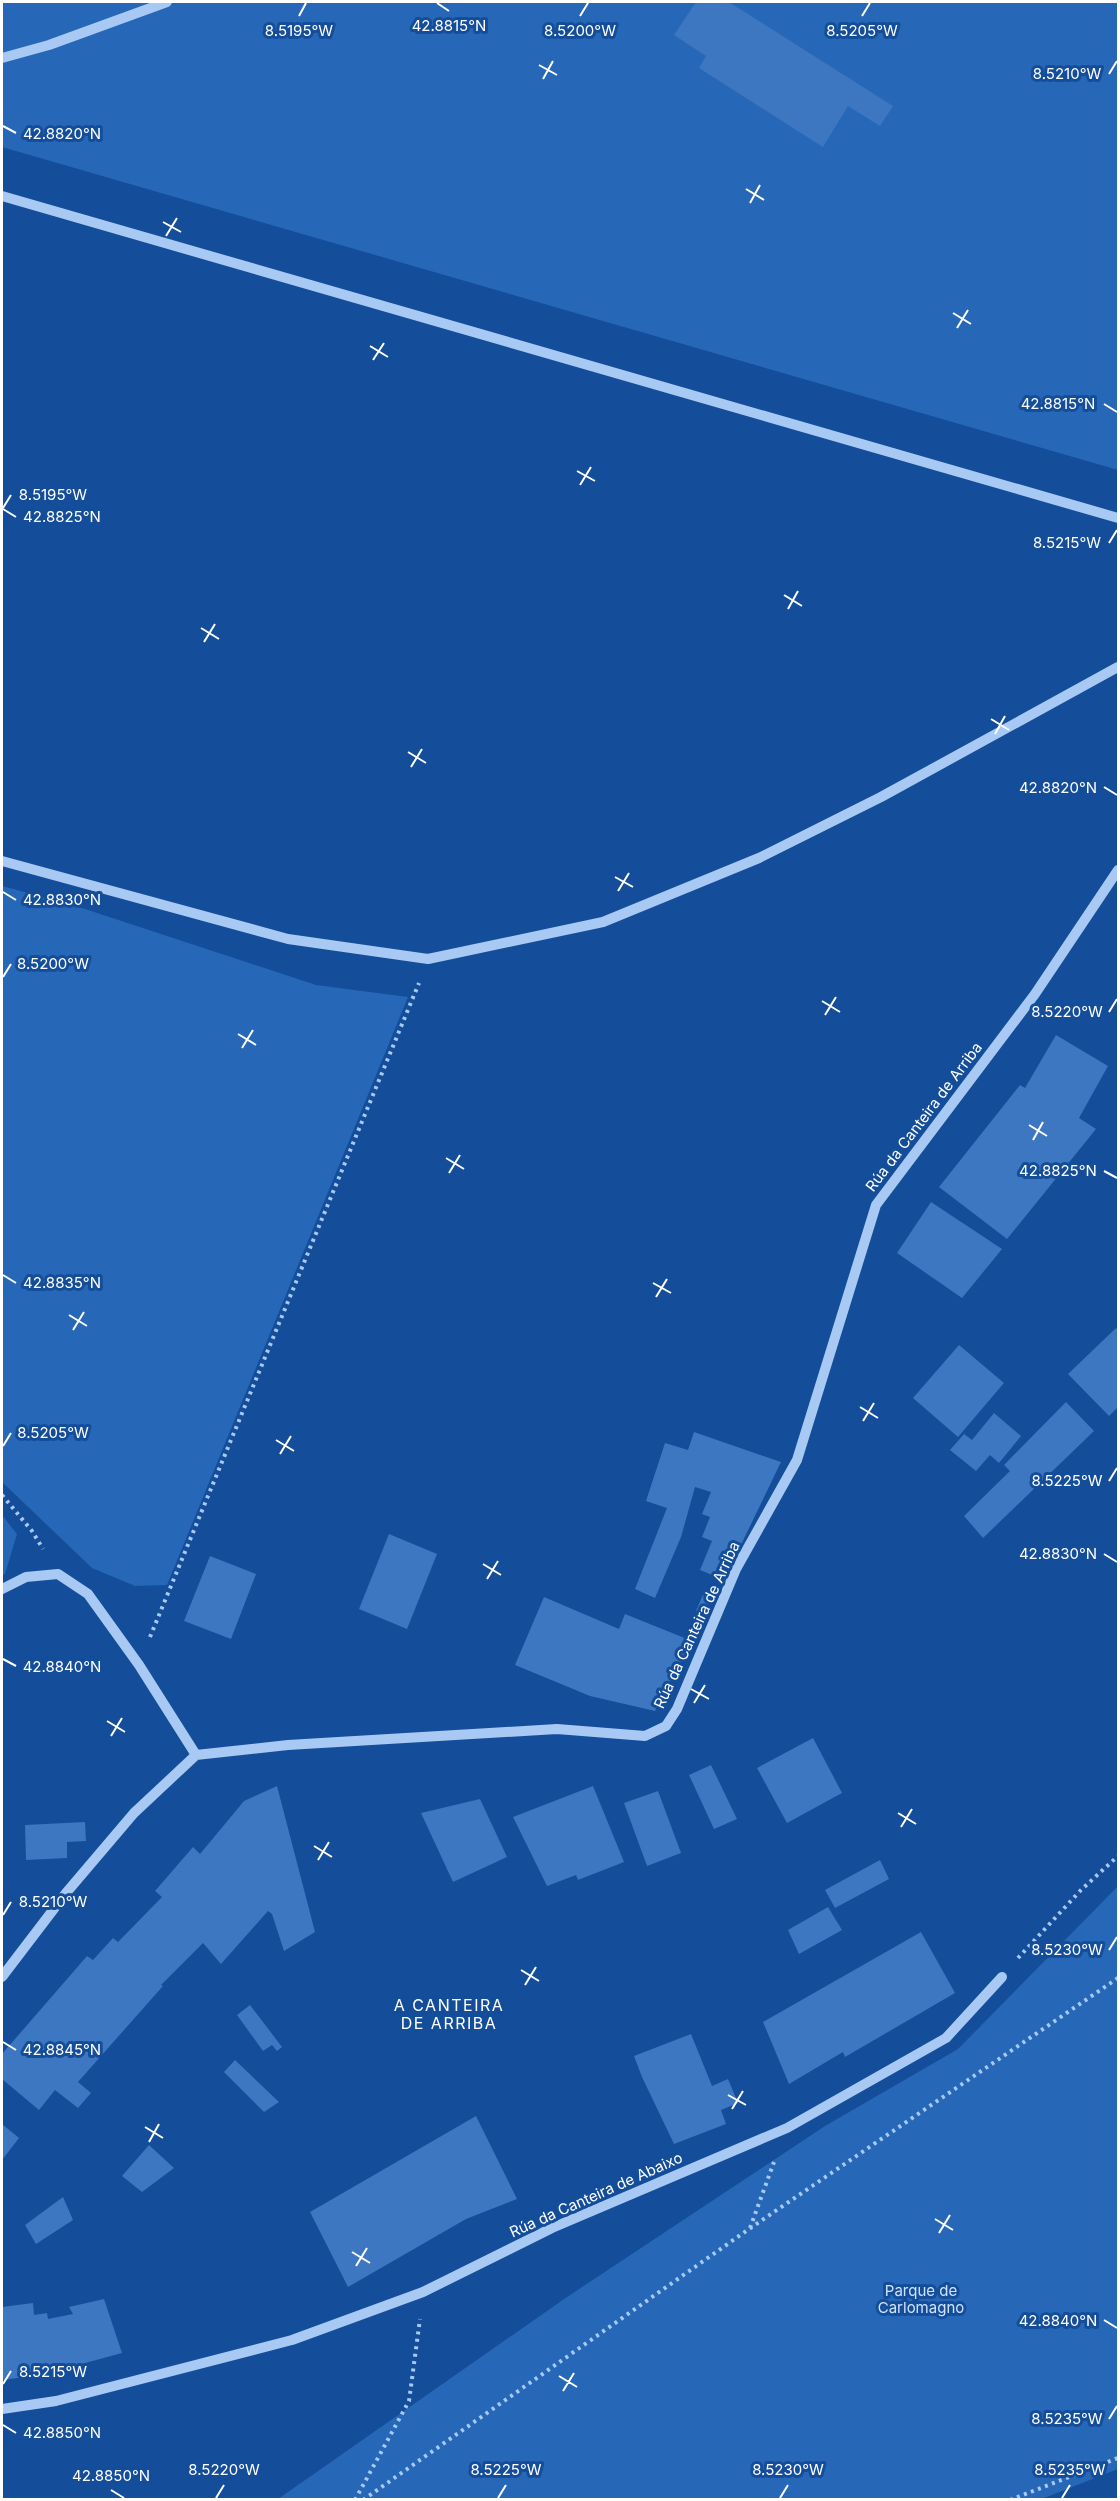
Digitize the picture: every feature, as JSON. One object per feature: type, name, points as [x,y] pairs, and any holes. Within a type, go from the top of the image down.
[{"type":"street","points":[[2,58],[49,45],[167,2]]},
{"type":"street","points":[[2,196],[1119,518]]},
{"type":"street","points":[[2,861],[288,939],[428,959],[603,922],[759,858],[881,797],[1119,667]]},
{"type":"street","name":"Rúa da Canteira de Arriba","points":[[196,1755],[288,1745],[557,1730],[645,1736],[666,1726],[677,1709],[736,1569],[797,1460],[876,1205],[1035,994],[1119,870]]},
{"type":"street","points":[[2,1589],[26,1577],[58,1574],[88,1594],[139,1665],[196,1755],[134,1813],[66,1893],[2,1977]]},
{"type":"street","name":"Rúa da Canteira de Abaixo","points":[[2,2409],[56,2401],[292,2340],[423,2292],[552,2228],[787,2128],[946,2038],[1002,1977]]},
{"type":"path","points":[[139,1665],[428,959]]},
{"type":"path","points":[[2,1496],[32,1532],[58,1574]]},
{"type":"path","points":[[1002,1977],[1081,1890],[1119,1856]]},
{"type":"path","points":[[363,2499],[749,2229],[1119,1978]]},
{"type":"path","points":[[749,2229],[787,2128]]},
{"type":"path","points":[[355,2499],[408,2401],[423,2292]]},
{"type":"path","points":[[1010,2499],[1119,2458]]},
{"type":"green space","points":[[2,2],[1118,2],[1118,470],[2,147]]},
{"type":"green space","points":[[2,886],[76,906],[316,985],[408,997],[167,1585],[135,1586],[92,1568],[2,1482]]},
{"type":"green space","points":[[2,1515],[17,1534],[5,1574],[2,1575]]},
{"type":"green space","name":"Parque de Carlomagno","points":[[1118,1886],[1118,2469],[1039,2500],[278,2499],[567,2297],[825,2126],[958,2049]]},
{"type":"building","points":[[696,2],[729,2],[893,106],[880,126],[848,106],[823,147],[699,68],[706,56],[674,35]]},
{"type":"building","points":[[1056,1035],[1108,1066],[1079,1118],[1096,1129],[1007,1239],[939,1187],[1020,1085],[1025,1088]]},
{"type":"building","points":[[931,1202],[1002,1249],[962,1298],[897,1253]]},
{"type":"building","points":[[1116,1328],[1118,1330],[1118,1407],[1109,1416],[1068,1374]]},
{"type":"building","points":[[959,1345],[1004,1383],[958,1437],[913,1398]]},
{"type":"building","points":[[1066,1402],[1094,1431],[983,1538],[964,1516],[1010,1471],[1004,1465]]},
{"type":"building","points":[[994,1413],[1021,1436],[999,1463],[990,1455],[976,1471],[950,1450],[964,1434],[972,1440]]},
{"type":"building","points":[[694,1432],[781,1462],[724,1580],[700,1570],[712,1541],[702,1537],[710,1517],[702,1514],[711,1492],[695,1487],[681,1537],[655,1598],[635,1589],[667,1508],[646,1501],[665,1443],[688,1450]]},
{"type":"building","points":[[389,1534],[437,1554],[407,1629],[359,1609]]},
{"type":"building","points":[[210,1556],[256,1574],[231,1639],[184,1621]]},
{"type":"building","points":[[705,1590],[714,1594],[705,1615],[696,1611]]},
{"type":"building","points":[[544,1597],[619,1629],[625,1614],[692,1641],[655,1711],[590,1696],[515,1665]]},
{"type":"building","points":[[813,1738],[842,1793],[787,1823],[757,1768]]},
{"type":"building","points":[[711,1765],[737,1819],[714,1829],[689,1775]]},
{"type":"building","points":[[277,1786],[315,1932],[284,1951],[272,1914],[268,1911],[221,1964],[203,1943],[161,1985],[163,1986],[78,2082],[91,2093],[78,2108],[55,2090],[39,2110],[2,2079],[2,2054],[87,1956],[93,1960],[113,1938],[118,1942],[162,1897],[155,1891],[193,1847],[200,1854],[244,1801]]},
{"type":"building","points":[[593,1786],[624,1862],[578,1880],[576,1875],[547,1886],[513,1817]]},
{"type":"building","points":[[658,1791],[681,1853],[647,1866],[624,1803]]},
{"type":"building","points":[[480,1799],[507,1857],[453,1882],[421,1813]]},
{"type":"building","points":[[85,1822],[86,1841],[67,1842],[67,1858],[26,1860],[25,1825]]},
{"type":"building","points":[[880,1860],[889,1879],[835,1908],[825,1890]]},
{"type":"building","points":[[828,1907],[842,1930],[799,1954],[788,1930]]},
{"type":"building","points":[[921,1932],[955,1993],[845,2057],[843,2052],[789,2084],[763,2022]]},
{"type":"building","points":[[250,2005],[282,2047],[277,2051],[272,2045],[263,2051],[237,2015]]},
{"type":"building","points":[[691,2034],[712,2086],[728,2079],[738,2103],[721,2110],[726,2124],[674,2144],[634,2056]]},
{"type":"building","points":[[235,2060],[279,2102],[264,2112],[224,2072]]},
{"type":"building","points":[[476,2116],[517,2199],[466,2219],[348,2287],[310,2212]]},
{"type":"building","points":[[2,2124],[19,2138],[2,2160]]},
{"type":"building","points":[[149,2145],[174,2168],[142,2192],[122,2176]]},
{"type":"building","points":[[63,2197],[73,2220],[36,2244],[25,2225]]},
{"type":"building","points":[[104,2299],[122,2353],[41,2375],[2,2380],[2,2307],[33,2303],[34,2315],[47,2313],[48,2319],[73,2314],[69,2307]]},
{"type":"district","name":"A CANTEIRA DE ARRIBA","points":[[449,2014]]}]
